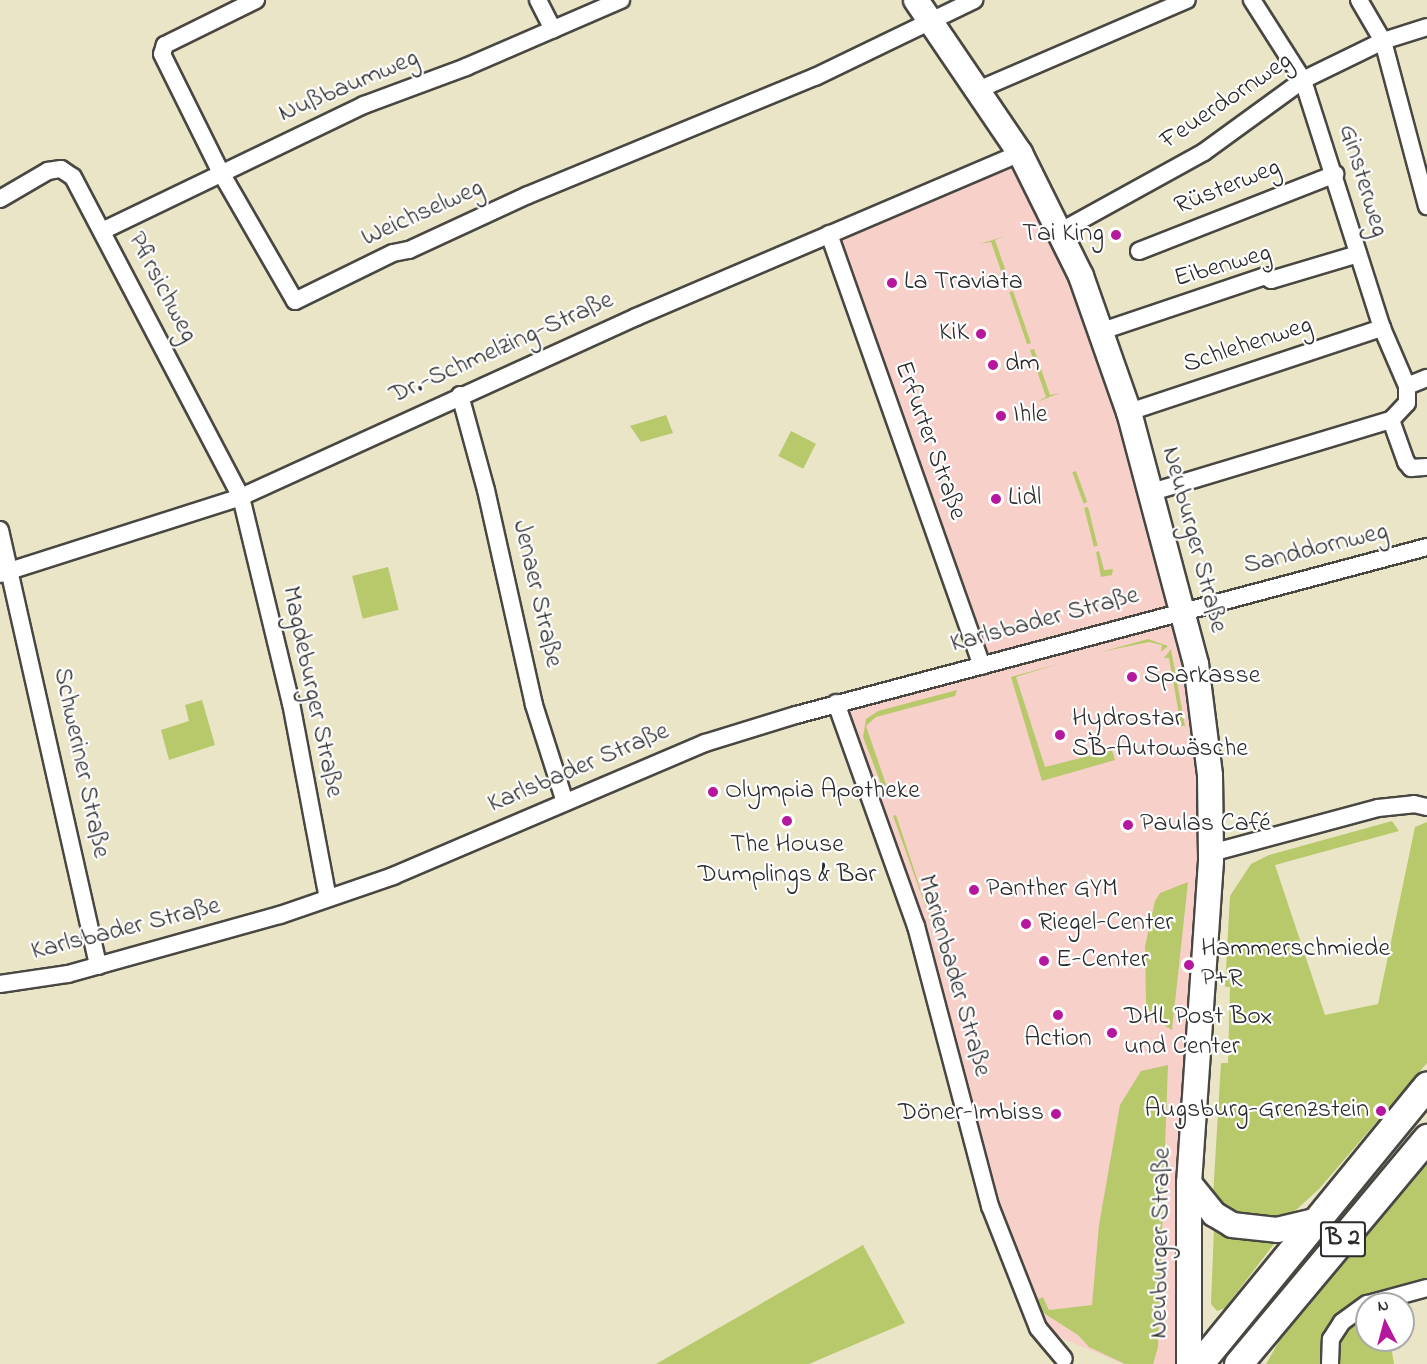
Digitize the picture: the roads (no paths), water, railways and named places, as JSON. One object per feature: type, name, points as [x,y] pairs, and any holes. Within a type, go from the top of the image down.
[{"type":"main road","name":"B 2","points":[[1199,1364],[1427,1085]]},
{"type":"main road","name":"B 2","points":[[1238,1364],[1427,1138]]},
{"type":"street","name":"Weichselweg","points":[[256,0],[165,45],[162,54],[220,171],[295,301],[393,254],[409,250],[528,195],[814,76],[932,20]]},
{"type":"street","points":[[538,0],[553,28]]},
{"type":"street","name":"Nußbaumweg","points":[[102,231],[220,171],[364,105],[621,0]]},
{"type":"street","name":"Neuburger Straße","points":[[916,0],[980,89],[1020,153],[1061,231],[1102,331],[1129,412],[1183,610],[1204,717],[1211,853],[1189,1183],[1189,1364]]},
{"type":"street","points":[[932,20],[974,0]]},
{"type":"street","points":[[980,89],[1187,0]]},
{"type":"street","name":"Ginsterweg","points":[[1252,0],[1303,80],[1335,174],[1382,328],[1407,386]]},
{"type":"street","points":[[1359,0],[1383,41],[1427,206]]},
{"type":"street","name":"Feuerdornweg","points":[[1061,231],[1204,152],[1303,80],[1383,41],[1427,27]]},
{"type":"street","name":"Dr.-Schmelzing-Straße","points":[[6,573],[241,497],[460,395],[1020,153]]},
{"type":"street","name":"Pfirsichweg","points":[[0,199],[48,171],[61,169],[73,177],[241,497]]},
{"type":"street","name":"Rüsterweg","points":[[1139,251],[1335,174]]},
{"type":"street","name":"Erfurter Straße","points":[[829,234],[982,666]]},
{"type":"street","name":"Eibenweg","points":[[1102,331],[1265,276],[1271,280],[1358,254]]},
{"type":"street","name":"Schlehenweg","points":[[1129,412],[1382,328]]},
{"type":"street","points":[[1152,492],[1391,420],[1407,403],[1407,386],[1427,378]]},
{"type":"street","name":"Jenaer Straße","points":[[460,395],[486,490],[534,705],[565,802]]},
{"type":"street","points":[[1391,420],[1406,462],[1411,468],[1427,467]]},
{"type":"street","name":"Magdeburger Straße","points":[[241,497],[291,703],[328,898]]},
{"type":"street","name":"Schweriner Straße","points":[[0,530],[6,573],[98,966]]},
{"type":"street","name":"Sanddornweg","points":[[1183,610],[1427,548]]},
{"type":"street","name":"Karlsbader Straße","points":[[0,984],[37,981],[226,932],[393,876],[705,743],[836,703],[982,666],[1183,610]]},
{"type":"street","name":"Marienbader Straße","points":[[836,703],[916,926],[990,1206],[1038,1328],[1064,1359]]},
{"type":"street","points":[[1211,853],[1378,808],[1414,804],[1427,807]]},
{"type":"street","points":[[1189,1183],[1214,1214],[1232,1225],[1277,1230],[1319,1220]]},
{"type":"street","points":[[1412,1292],[1427,1288]]},
{"type":"street","points":[[1330,1364],[1331,1339],[1342,1322],[1355,1313]]},
{"type":"street","points":[[1250,1364],[1258,1339]]},
{"type":"place","name":"Tai King","points":[[1116,235]]},
{"type":"place","name":"La Traviata","points":[[892,283]]},
{"type":"place","name":"KiK","points":[[981,334]]},
{"type":"place","name":"dm","points":[[993,365]]},
{"type":"place","name":"Ihle","points":[[1001,416]]},
{"type":"place","name":"Lidl","points":[[996,499]]},
{"type":"place","name":"Sparkasse","points":[[1132,677]]},
{"type":"place","name":"Hydrostar SB-Autowäsche","points":[[1060,735]]},
{"type":"place","name":"Olympia Apotheke","points":[[713,792]]},
{"type":"place","name":"The House Dumplings & Bar","points":[[787,821]]},
{"type":"place","name":"Paulas Café","points":[[1128,825]]},
{"type":"place","name":"Panther GYM","points":[[974,890]]},
{"type":"place","name":"Riegel-Center","points":[[1026,924]]},
{"type":"place","name":"E-Center","points":[[1044,961]]},
{"type":"place","name":"Hammerschmiede P+R","points":[[1189,965]]},
{"type":"place","name":"Action","points":[[1058,1015]]},
{"type":"place","name":"DHL Post Box und Center","points":[[1112,1033]]},
{"type":"place","name":"Augsburg-Grenzstein","points":[[1381,1111]]},
{"type":"place","name":"Döner-Imbiss","points":[[1056,1114]]}]
